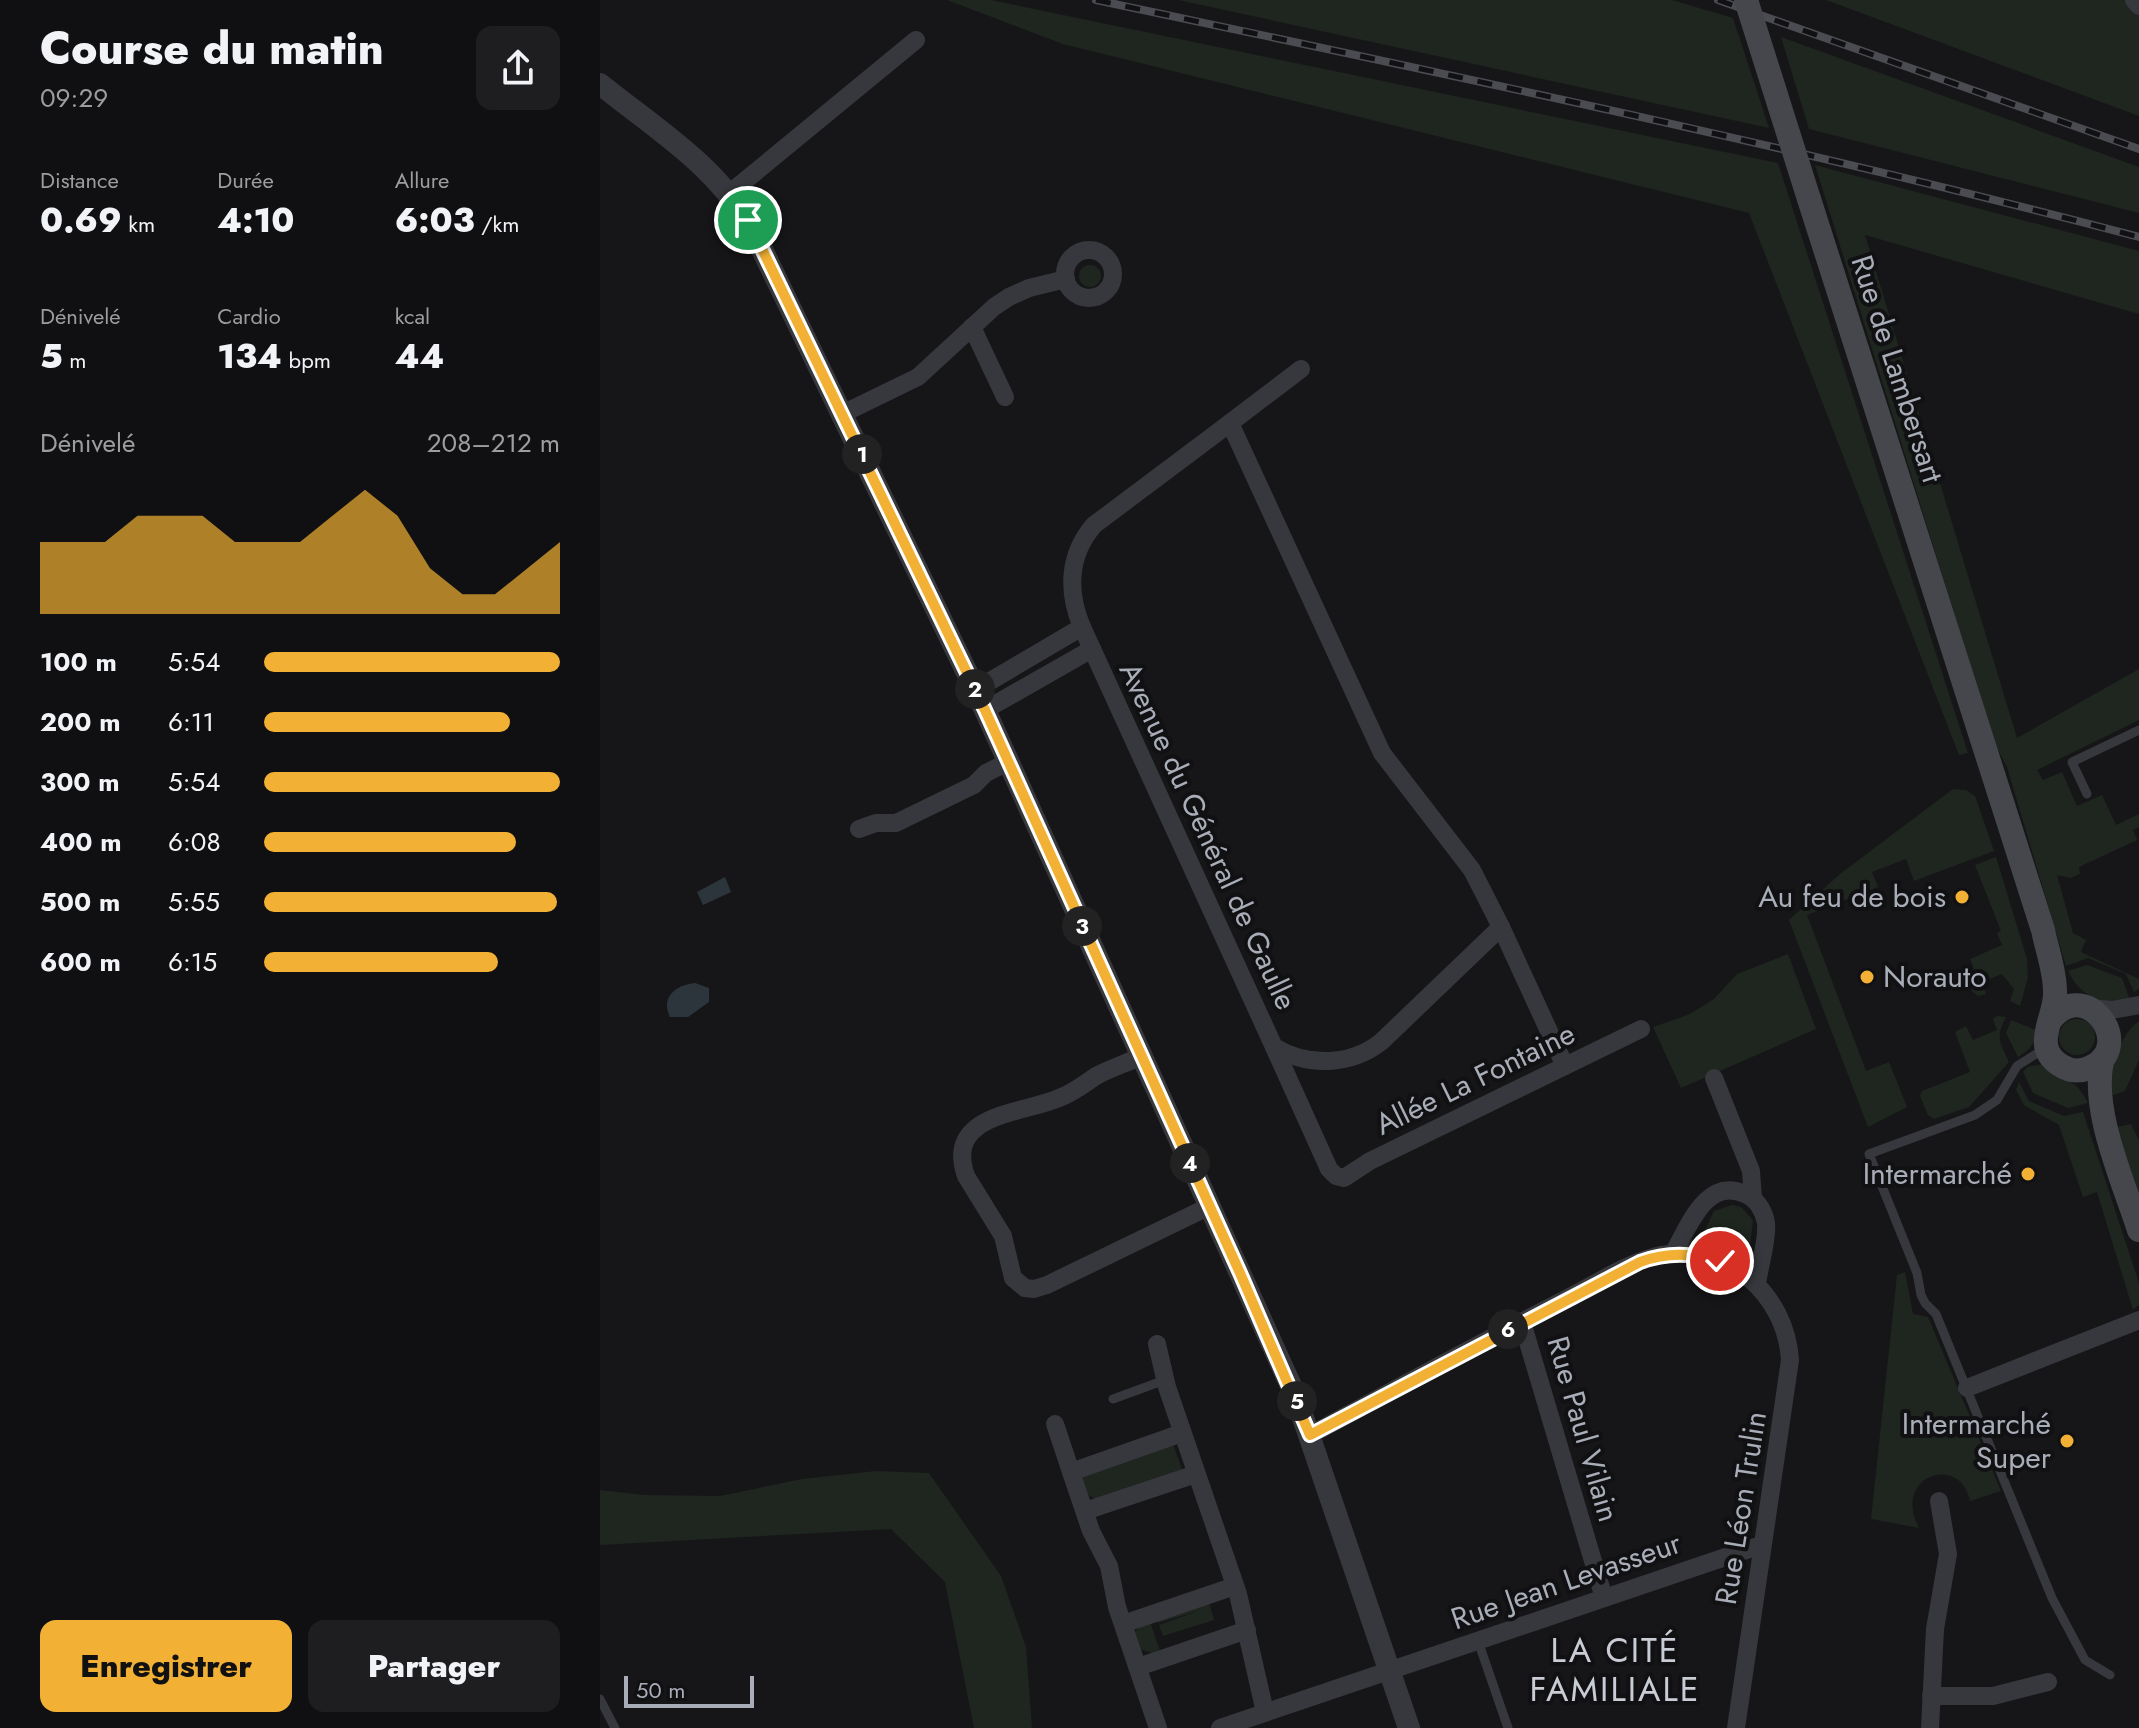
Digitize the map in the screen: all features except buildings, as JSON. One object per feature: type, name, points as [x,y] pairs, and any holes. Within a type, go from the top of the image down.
[{"type":"main road","name":"Rue de Lambersart","points":[[1746,0],[2043,930]]},
{"type":"main road","points":[[2043,930],[2069,989],[2106,1023],[2106,1051],[2099,1085],[2110,1142]]},
{"type":"main road","points":[[2043,930],[2055,989],[2045,1037],[2046,1047],[2054,1061],[2068,1069],[2085,1087],[2110,1142],[2138,1222]]},
{"type":"main road","points":[[2049,1022],[2069,1007],[2090,1008]]},
{"type":"main road","points":[[2068,1069],[2084,1070],[2106,1051]]},
{"type":"street","points":[[730,193],[916,40]]},
{"type":"street","points":[[600,84],[701,164],[730,193],[748,220],[980,700],[1240,1273],[1310,1435],[1409,1728]]},
{"type":"street","points":[[842,414],[910,383],[1009,297],[1029,288],[1066,279]]},
{"type":"street","points":[[972,327],[1005,397]]},
{"type":"street","name":"Avenue du Général de Gaulle","points":[[1301,369],[1103,517],[1088,532],[1078,550],[1071,579],[1074,607],[1082,627],[1329,1169],[1336,1176]]},
{"type":"street","points":[[1230,423],[1382,753],[1472,870],[1565,1066]]},
{"type":"street","points":[[980,700],[1082,627]]},
{"type":"street","name":"Avenue du Général de Gaulle","points":[[980,700],[1092,649]]},
{"type":"street","points":[[859,829],[876,823],[896,823],[974,785],[986,773],[1008,762]]},
{"type":"street","name":"Avenue du Général de Gaulle","points":[[1274,1047],[1295,1058],[1316,1061],[1348,1058],[1374,1047],[1501,927]]},
{"type":"street","points":[[2090,1008],[2139,1008]]},
{"type":"street","points":[[2106,1051],[2139,1008]]},
{"type":"street","name":"Allée La Fontaine","points":[[1336,1176],[1349,1176],[1370,1161],[1641,1029]]},
{"type":"street","points":[[1142,1056],[1109,1069],[1065,1096],[1008,1111],[975,1128],[963,1149],[966,1176],[1003,1236],[1013,1278],[1018,1284],[1034,1289],[1210,1206]]},
{"type":"street","points":[[1714,1078],[1751,1171],[1753,1198],[1766,1222],[1757,1284]]},
{"type":"street","points":[[1310,1435],[1640,1262],[1673,1254],[1698,1210],[1709,1198],[1731,1191],[1753,1198]]},
{"type":"street","name":"Rue Léon Trulin","points":[[1673,1254],[1702,1256],[1739,1271],[1757,1284],[1770,1300],[1787,1332],[1790,1371],[1761,1545],[1736,1728]]},
{"type":"street","points":[[1967,1388],[2139,1320]]},
{"type":"street","name":"Rue Paul Vilain","points":[[1522,1322],[1604,1598]]},
{"type":"street","points":[[1157,1344],[1182,1433],[1235,1586],[1265,1712]]},
{"type":"street","points":[[1055,1424],[1094,1537],[1109,1566],[1123,1624],[1158,1728]]},
{"type":"street","points":[[1071,1472],[1182,1433]]},
{"type":"street","points":[[1085,1511],[1196,1474]]},
{"type":"street","points":[[1930,1728],[1935,1629],[1948,1554],[1939,1501]]},
{"type":"street","name":"Rue Jean Levasseur","points":[[1220,1728],[1761,1545]]},
{"type":"street","points":[[1123,1624],[1235,1586]]},
{"type":"street","points":[[1138,1667],[1247,1630]]},
{"type":"street","points":[[1931,1696],[1993,1696],[2048,1682]]},
{"type":"lane","points":[[2087,794],[2072,762],[2139,730]]},
{"type":"lane","points":[[2046,1047],[2017,1066],[1997,1100],[1975,1115],[1869,1154],[1917,1273],[1921,1295],[1936,1314],[2052,1598],[2085,1660],[2110,1675]]},
{"type":"lane","points":[[1113,1399],[1165,1380]]},
{"type":"lane","points":[[1478,1641],[1508,1728]]},
{"type":"lane","points":[[600,1699],[615,1728]]},
{"type":"shaded area","points":[[947,0],[991,0],[1778,163],[1968,753],[1959,755],[1749,213],[1063,44]]},
{"type":"shaded area","points":[[1178,0],[1672,0],[1733,18],[1769,128]]},
{"type":"shaded area","points":[[1826,0],[2139,0],[2139,116]]},
{"type":"shaded area","points":[[1781,37],[2139,167],[2139,213],[1809,129]]},
{"type":"shaded area","points":[[1815,165],[2139,251],[2139,314],[1865,235],[2017,738],[2139,669],[2139,720],[2037,770],[2043,780],[2062,772],[2077,806],[2102,795],[2116,825],[2139,814],[2139,827],[2133,830],[2137,840],[2079,867],[2080,874],[2071,878],[2057,875],[2073,933],[2086,940],[2081,952],[2139,979],[2139,989],[2134,992],[2126,974],[2088,958],[2066,966],[2007,767],[1994,742]]},
{"type":"shaded area","points":[[1086,265],[1094,265],[1101,276],[1094,287],[1086,287],[1079,280],[1079,272]]},
{"type":"shaded area","points":[[1953,789],[1966,790],[1975,796],[1994,851],[1914,881],[1906,859],[1872,872],[1878,887],[1807,915],[1866,1071],[1889,1062],[1907,1107],[1868,1127],[1789,920],[1840,874]]},
{"type":"shaded area","points":[[1996,857],[2027,959],[2028,977],[2020,1006],[2010,1001],[2014,989],[2002,974],[1982,982],[1986,994],[1978,996],[1967,987],[1979,982],[1970,959],[2002,945],[1997,933],[2001,931],[1975,865]]},
{"type":"shaded area","points":[[725,877],[731,892],[703,905],[697,892]]},
{"type":"shaded area","points":[[1788,954],[1816,1029],[1681,1088],[1653,1027],[1690,1014],[1714,999],[1737,974]]},
{"type":"shaded area","points":[[2087,965],[2122,978],[2130,1000],[2111,1003],[2086,993],[2068,971]]},
{"type":"shaded area","points":[[695,983],[709,988],[709,1002],[688,1017],[670,1017],[667,1004],[672,993],[682,986]]},
{"type":"shaded area","points":[[2006,1017],[2000,1040],[2009,1062],[1969,1107],[1934,1119],[1928,1115],[1920,1096],[1922,1091],[1970,1072],[1955,1032],[1966,1026],[1973,1040],[1997,1030],[1993,1019]]},
{"type":"shaded area","points":[[2077,1019],[2090,1024],[2095,1037],[2090,1050],[2077,1055],[2064,1050],[2059,1037],[2064,1024]]},
{"type":"shaded area","points":[[2011,1020],[2036,1030],[2031,1046],[2018,1057],[2006,1033]]},
{"type":"shaded area","points":[[2139,1021],[2139,1060],[2125,1091],[2107,1097],[2120,1046]]},
{"type":"shaded area","points":[[2043,1064],[2074,1084],[2088,1103],[2068,1108],[2033,1093],[2023,1072],[2027,1067]]},
{"type":"shaded area","points":[[2019,1082],[2029,1101],[2064,1116],[2083,1112],[2139,1283],[2139,1305],[2133,1310],[2097,1192],[2083,1197],[2059,1125],[2024,1105],[2016,1090]]},
{"type":"shaded area","points":[[2131,1124],[2139,1140],[2139,1197],[2117,1127]]},
{"type":"shaded area","points":[[1732,1205],[1741,1207],[1753,1220],[1750,1246],[1755,1253],[1750,1268],[1688,1246],[1688,1242],[1704,1232],[1714,1211]]},
{"type":"shaded area","points":[[1905,1272],[1913,1314],[1928,1317],[2001,1491],[1970,1501],[1964,1486],[1954,1478],[1943,1474],[1931,1477],[1920,1484],[1914,1495],[1913,1510],[1919,1528],[1871,1519],[1897,1275]]},
{"type":"shaded area","points":[[1172,1441],[1183,1472],[1098,1501],[1085,1493],[1082,1479],[1086,1472]]},
{"type":"shaded area","points":[[876,1471],[929,1473],[1001,1576],[1026,1647],[1032,1728],[974,1728],[945,1582],[891,1529],[600,1545],[600,1490],[644,1495],[720,1496],[802,1479]]},
{"type":"shaded area","points":[[1208,1599],[1214,1620],[1163,1636],[1159,1625],[1198,1611],[1158,1623],[1156,1616]]},
{"type":"shaded area","points":[[1149,1619],[1160,1651],[1153,1653],[1139,1649],[1134,1632]]},
{"type":"railway","points":[[1096,0],[1749,142],[2139,237]]},
{"type":"railway","points":[[1718,0],[2139,149]]},
{"type":"place","name":"Au feu de bois","points":[[1962,897]]},
{"type":"place","name":"Norauto","points":[[1867,977]]},
{"type":"place","name":"Intermarché","points":[[2028,1174]]},
{"type":"place","name":"Intermarché Super","points":[[2067,1441]]},
{"type":"district","name":"LA CITÉ FAMILIALE","points":[[1615,1670]]},
{"type":"route","points":[[748,220],[985,710],[1296,1397],[1310,1435],[1640,1262],[1673,1254],[1692,1254],[1720,1261]]}]
